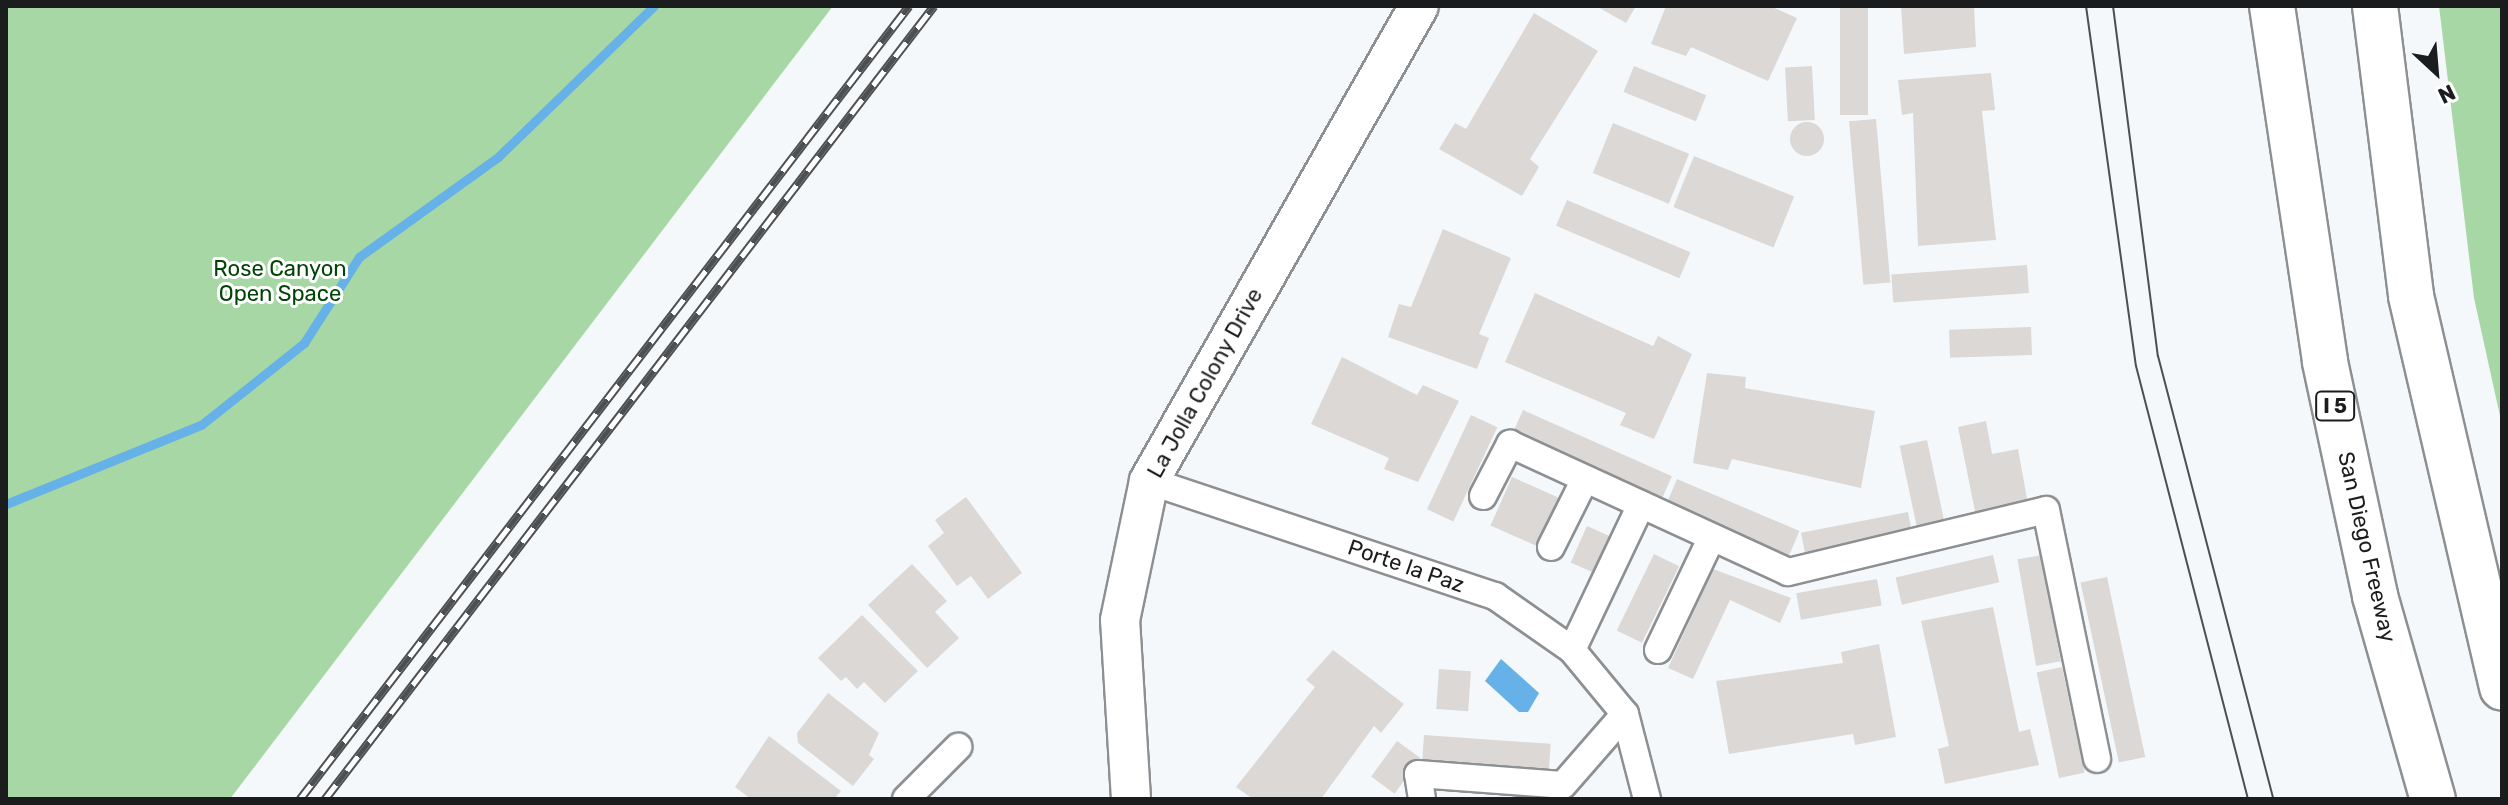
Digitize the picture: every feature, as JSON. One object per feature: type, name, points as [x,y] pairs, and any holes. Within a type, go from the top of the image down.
[{"type":"highway","name":"San Diego Freeway","points":[[2272,6],[2325,362],[2375,596],[2433,799]]},
{"type":"highway","points":[[2375,6],[2411,296],[2502,688]]},
{"type":"street","name":"La Jolla Colony Drive","points":[[1131,799],[1120,620],[1149,481],[1419,6]]},
{"type":"street","points":[[1483,496],[1510,444],[1788,572],[2046,510],[2097,759]]},
{"type":"street","points":[[1551,547],[1585,479]]},
{"type":"street","name":"Porte la Paz","points":[[1149,481],[1495,596],[1572,650],[1625,714]]},
{"type":"street","points":[[1572,650],[1641,505]]},
{"type":"street","points":[[1658,650],[1712,537]]},
{"type":"street","points":[[1422,799],[1418,774],[1563,785],[1625,714]]},
{"type":"street","points":[[1625,714],[1647,799]]},
{"type":"street","points":[[906,799],[958,747]]},
{"type":"green space","name":"Rose Canyon Open Space","points":[[6,6],[833,6],[230,799],[6,799]]},
{"type":"green space","points":[[2439,6],[2502,6],[2502,425],[2474,298]]},
{"type":"water","points":[[1501,659],[1539,693],[1528,712],[1519,712],[1485,681]]},
{"type":"building","points":[[1596,6],[1636,6],[1626,23]]},
{"type":"building","points":[[1666,6],[1770,6],[1797,18],[1768,81],[1691,47],[1686,56],[1651,44]]},
{"type":"building","points":[[1840,6],[1868,6],[1868,115],[1840,115]]},
{"type":"building","points":[[1901,6],[1974,6],[1976,47],[1904,54]]},
{"type":"building","points":[[1534,13],[1598,51],[1530,159],[1539,167],[1522,196],[1439,149],[1455,123],[1466,129]]},
{"type":"building","points":[[1634,66],[1706,95],[1696,121],[1624,92]]},
{"type":"building","points":[[1812,66],[1815,120],[1788,121],[1785,67]]},
{"type":"building","points":[[1991,73],[1995,110],[1982,111],[1996,240],[1918,246],[1913,113],[1902,115],[1898,80]]},
{"type":"building","points":[[1876,119],[1890,282],[1863,285],[1849,121]]},
{"type":"building","points":[[1807,122],[1819,127],[1824,139],[1819,151],[1807,156],[1795,151],[1790,139],[1795,127]]},
{"type":"building","points":[[1613,123],[1689,154],[1669,204],[1593,173]]},
{"type":"building","points":[[1694,156],[1794,196],[1774,247],[1673,207]]},
{"type":"building","points":[[1567,200],[1690,252],[1679,278],[1556,226]]},
{"type":"building","points":[[1443,229],[1511,258],[1479,334],[1489,338],[1477,369],[1388,337],[1399,304],[1411,307]]},
{"type":"building","points":[[2027,265],[2029,293],[1893,302],[1891,274]]},
{"type":"building","points":[[1535,293],[1653,346],[1658,336],[1692,354],[1654,439],[1620,425],[1626,413],[1505,362]]},
{"type":"building","points":[[2031,327],[2032,355],[1950,358],[1949,330]]},
{"type":"building","points":[[1342,357],[1417,395],[1423,385],[1459,401],[1418,482],[1384,469],[1389,458],[1311,424]]},
{"type":"building","points":[[1707,373],[1746,377],[1745,388],[1875,411],[1861,488],[1732,459],[1728,470],[1693,463]]},
{"type":"building","points":[[1523,410],[1672,476],[1660,503],[1511,436]]},
{"type":"building","points":[[1471,415],[1497,427],[1453,522],[1427,509]]},
{"type":"building","points":[[1986,421],[1992,454],[2018,449],[2028,504],[1977,521],[1958,427]]},
{"type":"building","points":[[1927,440],[1945,526],[1918,532],[1900,446]]},
{"type":"building","points":[[1512,477],[1562,499],[1541,548],[1490,525]]},
{"type":"building","points":[[1677,479],[1799,531],[1788,558],[1666,506]]},
{"type":"building","points":[[966,497],[1022,573],[988,599],[971,576],[957,586],[928,546],[944,533],[935,520]]},
{"type":"building","points":[[1908,512],[1913,538],[1806,558],[1801,533]]},
{"type":"building","points":[[1587,526],[1612,537],[1595,574],[1571,563]]},
{"type":"building","points":[[1654,554],[1679,566],[1642,643],[1617,630]]},
{"type":"building","points":[[1993,555],[1999,582],[1902,605],[1896,577]]},
{"type":"building","points":[[2042,555],[2061,661],[2036,666],[2017,559]]},
{"type":"building","points":[[912,564],[947,601],[935,612],[959,638],[927,668],[868,605]]},
{"type":"building","points":[[1713,569],[1791,598],[1780,623],[1730,600],[1693,679],[1668,668]]},
{"type":"building","points":[[2107,577],[2145,757],[2119,763],[2081,583]]},
{"type":"building","points":[[1877,579],[1882,606],[1801,620],[1796,593]]},
{"type":"building","points":[[1993,607],[2019,732],[2030,729],[2039,765],[1945,784],[1938,749],[1949,746],[1921,621]]},
{"type":"building","points":[[862,615],[918,671],[885,703],[864,682],[857,689],[846,677],[841,681],[818,658]]},
{"type":"building","points":[[1879,644],[1896,737],[1855,745],[1853,734],[1729,754],[1716,681],[1843,663],[1841,652]]},
{"type":"building","points":[[1333,650],[1404,704],[1381,733],[1374,726],[1321,799],[1253,799],[1236,787],[1315,687],[1306,680]]},
{"type":"building","points":[[2062,667],[2084,773],[2059,778],[2037,672]]},
{"type":"building","points":[[1439,669],[1471,671],[1468,711],[1436,709]]},
{"type":"building","points":[[828,693],[879,733],[869,755],[874,759],[853,786],[798,743],[797,733]]},
{"type":"building","points":[[1424,735],[1551,744],[1549,771],[1422,762]]},
{"type":"building","points":[[769,736],[841,791],[834,799],[751,799],[735,787]]},
{"type":"building","points":[[1397,741],[1420,758],[1395,794],[1371,777]]},
{"type":"waterway","points":[[6,504],[201,425],[304,343],[359,257],[498,157],[654,6]]},
{"type":"tram line","points":[[2086,6],[2136,366],[2248,799]]},
{"type":"tram line","points":[[2113,6],[2158,356],[2273,799]]},
{"type":"railway","points":[[300,799],[909,6]]},
{"type":"railway","points":[[325,799],[934,6]]}]
